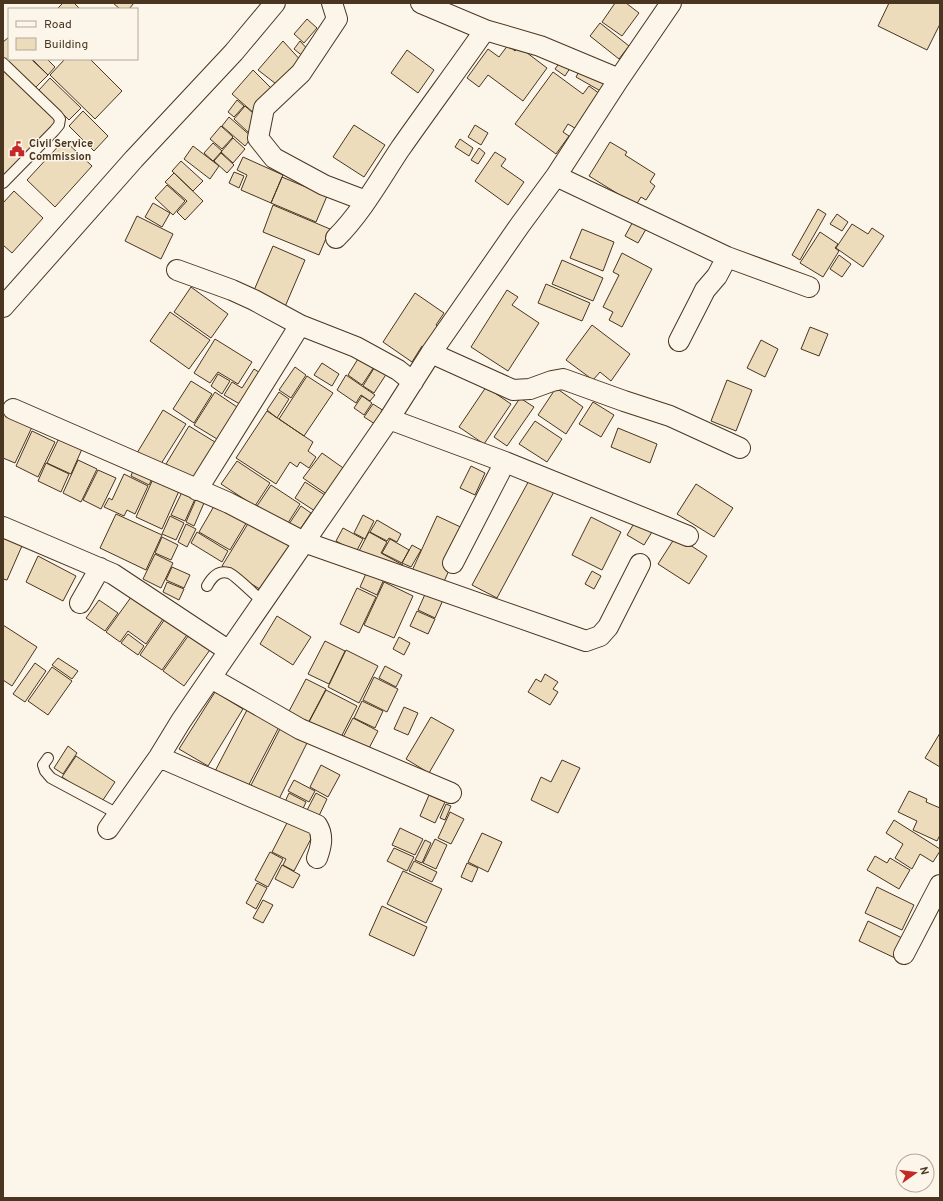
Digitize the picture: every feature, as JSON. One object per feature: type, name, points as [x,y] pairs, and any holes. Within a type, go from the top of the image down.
[{"type":"street","points":[[3,307],[134,159],[234,52],[276,3]]},
{"type":"street","points":[[332,3],[337,19],[301,73],[264,108],[258,138],[274,158],[324,185],[366,201]]},
{"type":"street","points":[[421,3],[485,30],[540,46],[619,79]]},
{"type":"street","points":[[113,822],[159,757],[181,721],[389,419],[431,353],[556,176],[619,79],[671,3]]},
{"type":"street","points":[[336,238],[366,201],[485,30]]},
{"type":"street","points":[[556,176],[727,257],[809,287]]},
{"type":"street","points":[[679,341],[705,290],[716,276],[727,257]]},
{"type":"street","points":[[177,270],[232,290],[300,325],[356,347],[398,370],[413,382]]},
{"type":"street","points":[[197,490],[300,325]]},
{"type":"street","points":[[431,353],[513,390],[530,389],[552,381],[563,379],[670,416],[740,448]]},
{"type":"street","points":[[13,408],[229,503],[304,542],[586,641],[600,636],[608,627],[640,564]]},
{"type":"street","points":[[389,419],[505,462],[688,536]]},
{"type":"street","points":[[453,563],[505,462]]},
{"type":"street","points":[[3,527],[112,574],[229,651]]},
{"type":"street","points":[[80,603],[100,568]]},
{"type":"street","points":[[211,678],[300,729],[451,793]]},
{"type":"street","points":[[159,757],[317,825],[322,834],[321,846],[317,858]]},
{"type":"street","points":[[904,954],[940,885]]},
{"type":"lane","points":[[3,63],[60,119],[59,126],[3,183]]},
{"type":"lane","points":[[208,586],[211,578],[220,572],[230,573],[263,602]]},
{"type":"lane","points":[[48,758],[43,765],[45,771],[51,778],[113,822]]},
{"type":"building","points":[[63,3],[74,3],[79,8],[58,8]]},
{"type":"building","points":[[113,3],[134,3],[130,8],[119,8]]},
{"type":"building","points":[[615,3],[626,3],[639,13],[622,36],[602,22]]},
{"type":"building","points":[[889,3],[940,3],[940,24],[927,50],[878,26]]},
{"type":"building","points":[[307,19],[317,28],[304,43],[294,34]]},
{"type":"building","points":[[600,23],[629,46],[619,59],[590,36]]},
{"type":"building","points":[[8,38],[8,60],[32,60],[48,75],[34,89],[3,58],[3,42]]},
{"type":"building","points":[[283,41],[303,63],[280,87],[258,70]]},
{"type":"building","points":[[300,41],[310,52],[305,58],[294,49]]},
{"type":"building","points":[[508,45],[515,51],[518,46],[547,68],[523,101],[488,75],[479,87],[467,78],[488,49],[499,57]]},
{"type":"building","points":[[407,50],[434,70],[418,93],[391,73]]},
{"type":"building","points":[[563,58],[572,65],[565,76],[555,69]]},
{"type":"building","points":[[33,60],[48,60],[55,67],[48,75]]},
{"type":"building","points":[[64,60],[91,60],[122,91],[95,119],[50,75]]},
{"type":"building","points":[[583,64],[611,80],[604,93],[576,77]]},
{"type":"building","name":"Civil Service Commission","points":[[5,70],[58,119],[3,178],[3,72]]},
{"type":"building","points":[[253,70],[275,92],[255,114],[232,94]]},
{"type":"building","points":[[553,72],[583,94],[589,86],[600,94],[578,130],[568,124],[563,132],[569,136],[556,154],[515,124]]},
{"type":"building","points":[[50,78],[81,108],[69,120],[39,90]]},
{"type":"building","points":[[237,100],[244,106],[234,117],[228,112]]},
{"type":"building","points":[[245,106],[261,120],[249,133],[234,119]]},
{"type":"building","points":[[83,111],[108,136],[94,151],[69,126]]},
{"type":"building","points":[[229,117],[252,137],[245,146],[222,126]]},
{"type":"building","points":[[354,125],[385,145],[364,177],[333,157]]},
{"type":"building","points":[[475,125],[488,133],[481,145],[468,137]]},
{"type":"building","points":[[221,126],[233,137],[222,149],[210,139]]},
{"type":"building","points":[[233,138],[245,149],[233,163],[221,152]]},
{"type":"building","points":[[460,139],[473,148],[469,156],[455,147]]},
{"type":"building","points":[[64,140],[92,166],[55,207],[27,180]]},
{"type":"building","points":[[610,142],[627,152],[625,155],[655,174],[650,182],[655,186],[646,200],[641,197],[636,205],[589,176]]},
{"type":"building","points":[[213,143],[222,151],[213,161],[204,153]]},
{"type":"building","points":[[193,146],[219,166],[210,179],[184,159]]},
{"type":"building","points":[[479,148],[485,153],[478,164],[471,160]]},
{"type":"building","points":[[495,152],[506,159],[501,166],[524,182],[508,205],[475,181]]},
{"type":"building","points":[[221,153],[234,165],[227,173],[214,161]]},
{"type":"building","points":[[243,157],[283,175],[271,203],[241,190],[247,175],[237,170]]},
{"type":"building","points":[[181,161],[203,181],[193,191],[172,171]]},
{"type":"building","points":[[234,172],[244,176],[239,188],[229,183]]},
{"type":"building","points":[[174,173],[203,201],[185,220],[177,212],[187,201],[165,182]]},
{"type":"building","points":[[282,177],[327,196],[316,222],[271,203]]},
{"type":"building","points":[[167,185],[185,201],[173,215],[155,198]]},
{"type":"building","points":[[14,191],[43,218],[12,253],[3,245],[3,203]]},
{"type":"building","points":[[153,203],[170,213],[162,227],[145,217]]},
{"type":"building","points":[[273,205],[330,229],[319,255],[263,232]]},
{"type":"building","points":[[818,209],[826,214],[800,260],[792,255]]},
{"type":"building","points":[[837,214],[848,222],[842,231],[830,224]]},
{"type":"building","points":[[137,216],[173,234],[161,259],[125,241]]},
{"type":"building","points":[[636,216],[649,224],[638,243],[625,236]]},
{"type":"building","points":[[852,224],[868,234],[872,228],[884,236],[863,267],[836,248]]},
{"type":"building","points":[[582,229],[614,242],[603,271],[570,258]]},
{"type":"building","points":[[820,232],[838,244],[835,248],[839,251],[823,277],[800,263]]},
{"type":"building","points":[[273,246],[305,260],[284,309],[252,295]]},
{"type":"building","points":[[622,253],[652,269],[622,327],[609,320],[613,312],[603,307],[619,275],[613,272]]},
{"type":"building","points":[[839,255],[851,264],[842,277],[830,269]]},
{"type":"building","points":[[562,260],[603,278],[593,301],[552,284]]},
{"type":"building","points":[[546,284],[590,303],[582,321],[538,303]]},
{"type":"building","points":[[191,287],[228,314],[211,338],[174,312]]},
{"type":"building","points":[[507,290],[518,297],[512,305],[539,323],[508,371],[471,347]]},
{"type":"building","points":[[415,293],[444,313],[436,325],[441,329],[427,350],[422,346],[412,362],[383,342]]},
{"type":"building","points":[[170,312],[210,340],[189,369],[150,341]]},
{"type":"building","points":[[592,325],[630,354],[611,381],[600,372],[593,380],[566,360]]},
{"type":"building","points":[[810,327],[828,334],[819,356],[801,349]]},
{"type":"building","points":[[215,339],[252,362],[238,384],[218,372],[210,383],[194,373]]},
{"type":"building","points":[[761,340],[778,349],[765,377],[747,368]]},
{"type":"building","points":[[361,354],[376,364],[362,385],[348,375]]},
{"type":"building","points":[[322,363],[339,374],[332,386],[314,375]]},
{"type":"building","points":[[376,365],[387,373],[374,393],[363,386]]},
{"type":"building","points":[[295,367],[306,375],[291,398],[279,390]]},
{"type":"building","points":[[254,369],[265,376],[245,407],[224,395],[232,382],[242,388]]},
{"type":"building","points":[[218,374],[230,381],[222,394],[211,386]]},
{"type":"building","points":[[346,375],[375,395],[370,401],[361,395],[356,403],[337,390]]},
{"type":"building","points":[[307,376],[333,393],[304,436],[279,419]]},
{"type":"building","points":[[727,380],[752,390],[736,431],[711,421]]},
{"type":"building","points":[[191,381],[212,394],[194,423],[173,409]]},
{"type":"building","points":[[486,387],[511,404],[484,444],[459,427]]},
{"type":"building","points":[[556,388],[583,407],[566,434],[538,415]]},
{"type":"building","points":[[215,392],[243,411],[222,442],[194,425]]},
{"type":"building","points":[[279,392],[289,399],[277,418],[267,410]]},
{"type":"building","points":[[362,396],[372,403],[364,415],[354,408]]},
{"type":"building","points":[[520,398],[534,407],[507,446],[494,437]]},
{"type":"building","points":[[593,402],[614,415],[601,437],[579,424]]},
{"type":"building","points":[[373,404],[384,411],[375,424],[364,417]]},
{"type":"building","points":[[163,410],[186,424],[159,467],[137,453]]},
{"type":"building","points":[[267,411],[313,442],[308,451],[316,457],[309,468],[300,462],[297,467],[290,462],[276,484],[236,458]]},
{"type":"building","points":[[4,412],[33,425],[15,463],[3,458]]},
{"type":"building","points":[[535,421],[562,439],[547,462],[519,444]]},
{"type":"building","points":[[189,426],[223,447],[199,485],[166,464]]},
{"type":"building","points":[[618,428],[657,444],[650,463],[611,447]]},
{"type":"building","points":[[32,431],[55,442],[38,477],[16,466]]},
{"type":"building","points":[[59,438],[82,449],[71,474],[47,463]]},
{"type":"building","points":[[322,453],[346,470],[328,495],[303,478]]},
{"type":"building","points":[[78,460],[97,469],[81,502],[63,493]]},
{"type":"building","points":[[237,461],[270,483],[255,506],[221,484]]},
{"type":"building","points":[[46,463],[69,474],[61,492],[38,481]]},
{"type":"building","points":[[471,466],[485,473],[475,495],[460,488]]},
{"type":"building","points":[[134,468],[153,477],[149,485],[131,476]]},
{"type":"building","points":[[98,470],[116,478],[101,509],[83,500]]},
{"type":"building","points":[[124,474],[148,486],[135,514],[127,510],[124,516],[104,507],[109,498],[112,500]]},
{"type":"building","points":[[532,475],[556,488],[497,598],[472,585]]},
{"type":"building","points":[[153,479],[179,491],[162,529],[136,517]]},
{"type":"building","points":[[305,482],[328,497],[318,513],[295,498]]},
{"type":"building","points":[[696,484],[733,508],[714,537],[677,514]]},
{"type":"building","points":[[271,485],[300,504],[286,526],[257,506]]},
{"type":"building","points":[[182,492],[195,499],[185,521],[171,515]]},
{"type":"building","points":[[196,499],[204,503],[194,526],[186,522]]},
{"type":"building","points":[[217,501],[248,520],[230,550],[199,532]]},
{"type":"building","points":[[301,506],[311,513],[297,534],[287,527]]},
{"type":"building","points":[[116,514],[162,535],[146,570],[100,548]]},
{"type":"building","points":[[363,515],[374,521],[365,539],[354,533]]},
{"type":"building","points":[[170,516],[184,523],[176,540],[162,534]]},
{"type":"building","points":[[437,516],[467,530],[442,586],[411,573]]},
{"type":"building","points":[[591,517],[621,532],[602,570],[572,555]]},
{"type":"building","points":[[638,517],[655,527],[644,545],[627,535]]},
{"type":"building","points":[[377,520],[401,534],[397,542],[389,538],[387,541],[370,532]]},
{"type":"building","points":[[249,522],[290,546],[263,591],[222,566]]},
{"type":"building","points":[[186,524],[196,529],[187,547],[178,542]]},
{"type":"building","points":[[343,528],[363,539],[356,552],[336,541]]},
{"type":"building","points":[[3,530],[25,539],[7,580],[3,579]]},
{"type":"building","points":[[197,532],[228,551],[222,562],[191,543]]},
{"type":"building","points":[[369,532],[387,542],[381,553],[403,565],[398,575],[358,553]]},
{"type":"building","points":[[676,536],[707,556],[689,584],[658,564]]},
{"type":"building","points":[[162,537],[178,545],[171,560],[155,553]]},
{"type":"building","points":[[390,539],[409,550],[402,563],[382,553]]},
{"type":"building","points":[[412,545],[421,550],[411,567],[402,563]]},
{"type":"building","points":[[155,554],[173,563],[161,588],[143,579]]},
{"type":"building","points":[[38,556],[76,576],[63,601],[26,582]]},
{"type":"building","points":[[172,567],[190,575],[184,588],[166,580]]},
{"type":"building","points":[[368,569],[385,577],[377,595],[360,587]]},
{"type":"building","points":[[592,571],[601,576],[594,589],[585,584]]},
{"type":"building","points":[[167,582],[184,589],[179,600],[163,592]]},
{"type":"building","points":[[384,582],[413,596],[394,638],[364,625]]},
{"type":"building","points":[[357,588],[376,597],[359,633],[340,624]]},
{"type":"building","points":[[426,592],[443,600],[435,618],[418,610]]},
{"type":"building","points":[[134,593],[165,616],[146,644],[128,631],[120,642],[106,632]]},
{"type":"building","points":[[99,600],[118,613],[105,631],[86,618]]},
{"type":"building","points":[[417,611],[435,619],[428,634],[410,626]]},
{"type":"building","points":[[167,616],[189,632],[162,670],[140,655]]},
{"type":"building","points":[[277,616],[311,637],[293,665],[260,644]]},
{"type":"building","points":[[3,625],[37,647],[12,686],[3,680]]},
{"type":"building","points":[[191,632],[212,647],[184,686],[163,671]]},
{"type":"building","points":[[128,634],[144,646],[138,655],[121,643]]},
{"type":"building","points":[[399,637],[410,643],[404,655],[393,649]]},
{"type":"building","points":[[325,641],[345,651],[329,684],[308,674]]},
{"type":"building","points":[[346,650],[378,666],[359,703],[328,687]]},
{"type":"building","points":[[58,658],[78,671],[72,679],[52,665]]},
{"type":"building","points":[[35,663],[46,671],[25,702],[13,694]]},
{"type":"building","points":[[385,666],[402,675],[396,687],[379,678]]},
{"type":"building","points":[[52,667],[72,681],[48,715],[28,701]]},
{"type":"building","points":[[545,674],[558,682],[553,689],[558,692],[550,705],[528,692],[536,679],[541,682]]},
{"type":"building","points":[[374,677],[398,689],[387,712],[363,700]]},
{"type":"building","points":[[306,679],[326,689],[306,727],[286,717]]},
{"type":"building","points":[[326,690],[357,706],[339,741],[308,724]]},
{"type":"building","points":[[215,692],[243,709],[208,766],[179,749]]},
{"type":"building","points":[[362,701],[383,711],[375,728],[354,718]]},
{"type":"building","points":[[404,707],[418,713],[408,735],[394,729]]},
{"type":"building","points":[[247,710],[279,727],[245,792],[213,775]]},
{"type":"building","points":[[431,717],[454,730],[429,773],[406,759]]},
{"type":"building","points":[[353,718],[378,731],[367,752],[342,739]]},
{"type":"building","points":[[281,727],[308,741],[277,803],[249,789]]},
{"type":"building","points":[[940,733],[940,767],[925,758]]},
{"type":"building","points":[[68,746],[77,753],[63,774],[54,768]]},
{"type":"building","points":[[76,756],[115,782],[101,803],[62,777]]},
{"type":"building","points":[[562,760],[580,768],[558,813],[531,800],[541,777],[551,782]]},
{"type":"building","points":[[321,765],[340,775],[328,797],[310,787]]},
{"type":"building","points":[[294,780],[315,791],[309,802],[288,791]]},
{"type":"building","points":[[909,791],[927,799],[926,802],[940,808],[940,835],[937,841],[913,830],[917,821],[898,812]]},
{"type":"building","points":[[289,793],[306,802],[301,813],[284,804]]},
{"type":"building","points":[[316,793],[327,799],[317,820],[305,814]]},
{"type":"building","points":[[429,795],[445,802],[435,823],[420,816]]},
{"type":"building","points":[[446,804],[451,806],[445,820],[440,818]]},
{"type":"building","points":[[450,812],[464,819],[451,844],[438,838]]},
{"type":"building","points":[[289,819],[314,833],[294,871],[283,865],[286,859],[272,852]]},
{"type":"building","points":[[894,820],[940,849],[933,862],[920,854],[912,869],[895,858],[903,844],[886,833]]},
{"type":"building","points":[[400,828],[423,839],[415,855],[392,845]]},
{"type":"building","points":[[482,833],[502,842],[488,872],[468,862]]},
{"type":"building","points":[[435,839],[447,845],[436,869],[423,863]]},
{"type":"building","points":[[425,840],[431,843],[422,863],[415,860]]},
{"type":"building","points":[[394,848],[414,857],[407,871],[387,861]]},
{"type":"building","points":[[270,852],[283,859],[268,887],[255,880]]},
{"type":"building","points":[[875,856],[887,863],[890,858],[910,870],[899,889],[867,870]]},
{"type":"building","points":[[414,861],[437,872],[432,882],[409,871]]},
{"type":"building","points":[[467,863],[478,868],[472,882],[461,877]]},
{"type":"building","points":[[282,865],[300,875],[293,888],[275,879]]},
{"type":"building","points":[[403,871],[442,889],[426,923],[387,904]]},
{"type":"building","points":[[257,883],[267,888],[256,909],[246,903]]},
{"type":"building","points":[[877,887],[914,905],[902,930],[865,913]]},
{"type":"building","points":[[263,900],[273,905],[263,923],[253,918]]},
{"type":"building","points":[[382,906],[427,927],[414,956],[369,935]]},
{"type":"building","points":[[868,921],[904,939],[895,958],[859,941]]},
{"type":"place","name":"Civil Service Commission","points":[[17,149]]}]
